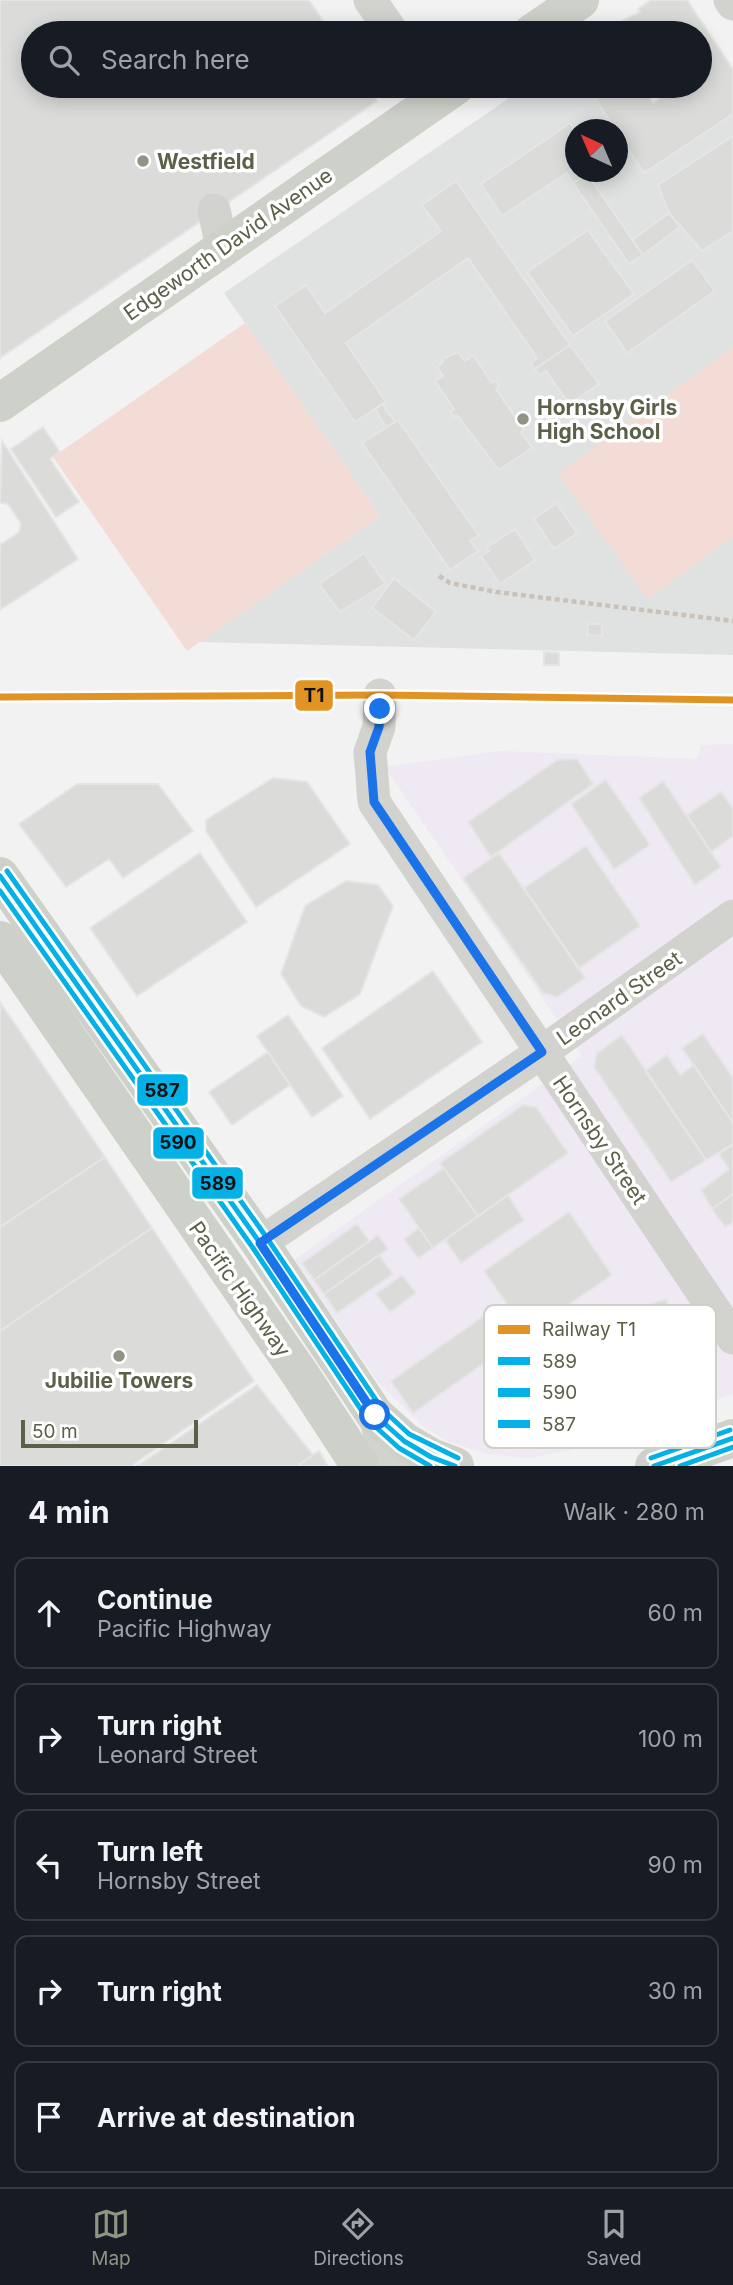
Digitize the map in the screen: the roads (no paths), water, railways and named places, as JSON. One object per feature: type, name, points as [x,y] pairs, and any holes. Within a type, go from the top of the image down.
[{"type":"main road","points":[[549,21],[580,0]]},
{"type":"main road","name":"Edgeworth David Avenue","points":[[0,403],[430,98]]},
{"type":"main road","name":"Pacific Highway","points":[[0,876],[260,1243],[375,1415],[404,1441],[431,1457],[455,1466]]},
{"type":"main road","name":"Pacific Highway","points":[[3,944],[360,1466]]},
{"type":"main road","points":[[716,1444],[733,1438]]},
{"type":"main road","points":[[654,1466],[705,1448]]},
{"type":"street","points":[[370,0],[385,21]]},
{"type":"street","points":[[214,210],[222,247]]},
{"type":"street","name":"Hornsby Street","points":[[380,695],[379,727],[370,752],[374,802],[711,1305]]},
{"type":"street","name":"Leonard Street","points":[[260,1243],[542,1052],[733,916]]},
{"type":"street","name":"Hornsby Street","points":[[716,1313],[733,1338]]},
{"type":"street","name":"Pacific Highway","points":[[375,1415],[383,1448],[399,1466]]},
{"type":"rail line","name":"T1","points":[[0,697],[380,695],[733,700]]},
{"type":"place","name":"Westfield","points":[[143,161]]},
{"type":"place","name":"Hornsby Girls High School","points":[[523,419]]},
{"type":"place","name":"Jubilie Towers","points":[[119,1356]]}]
